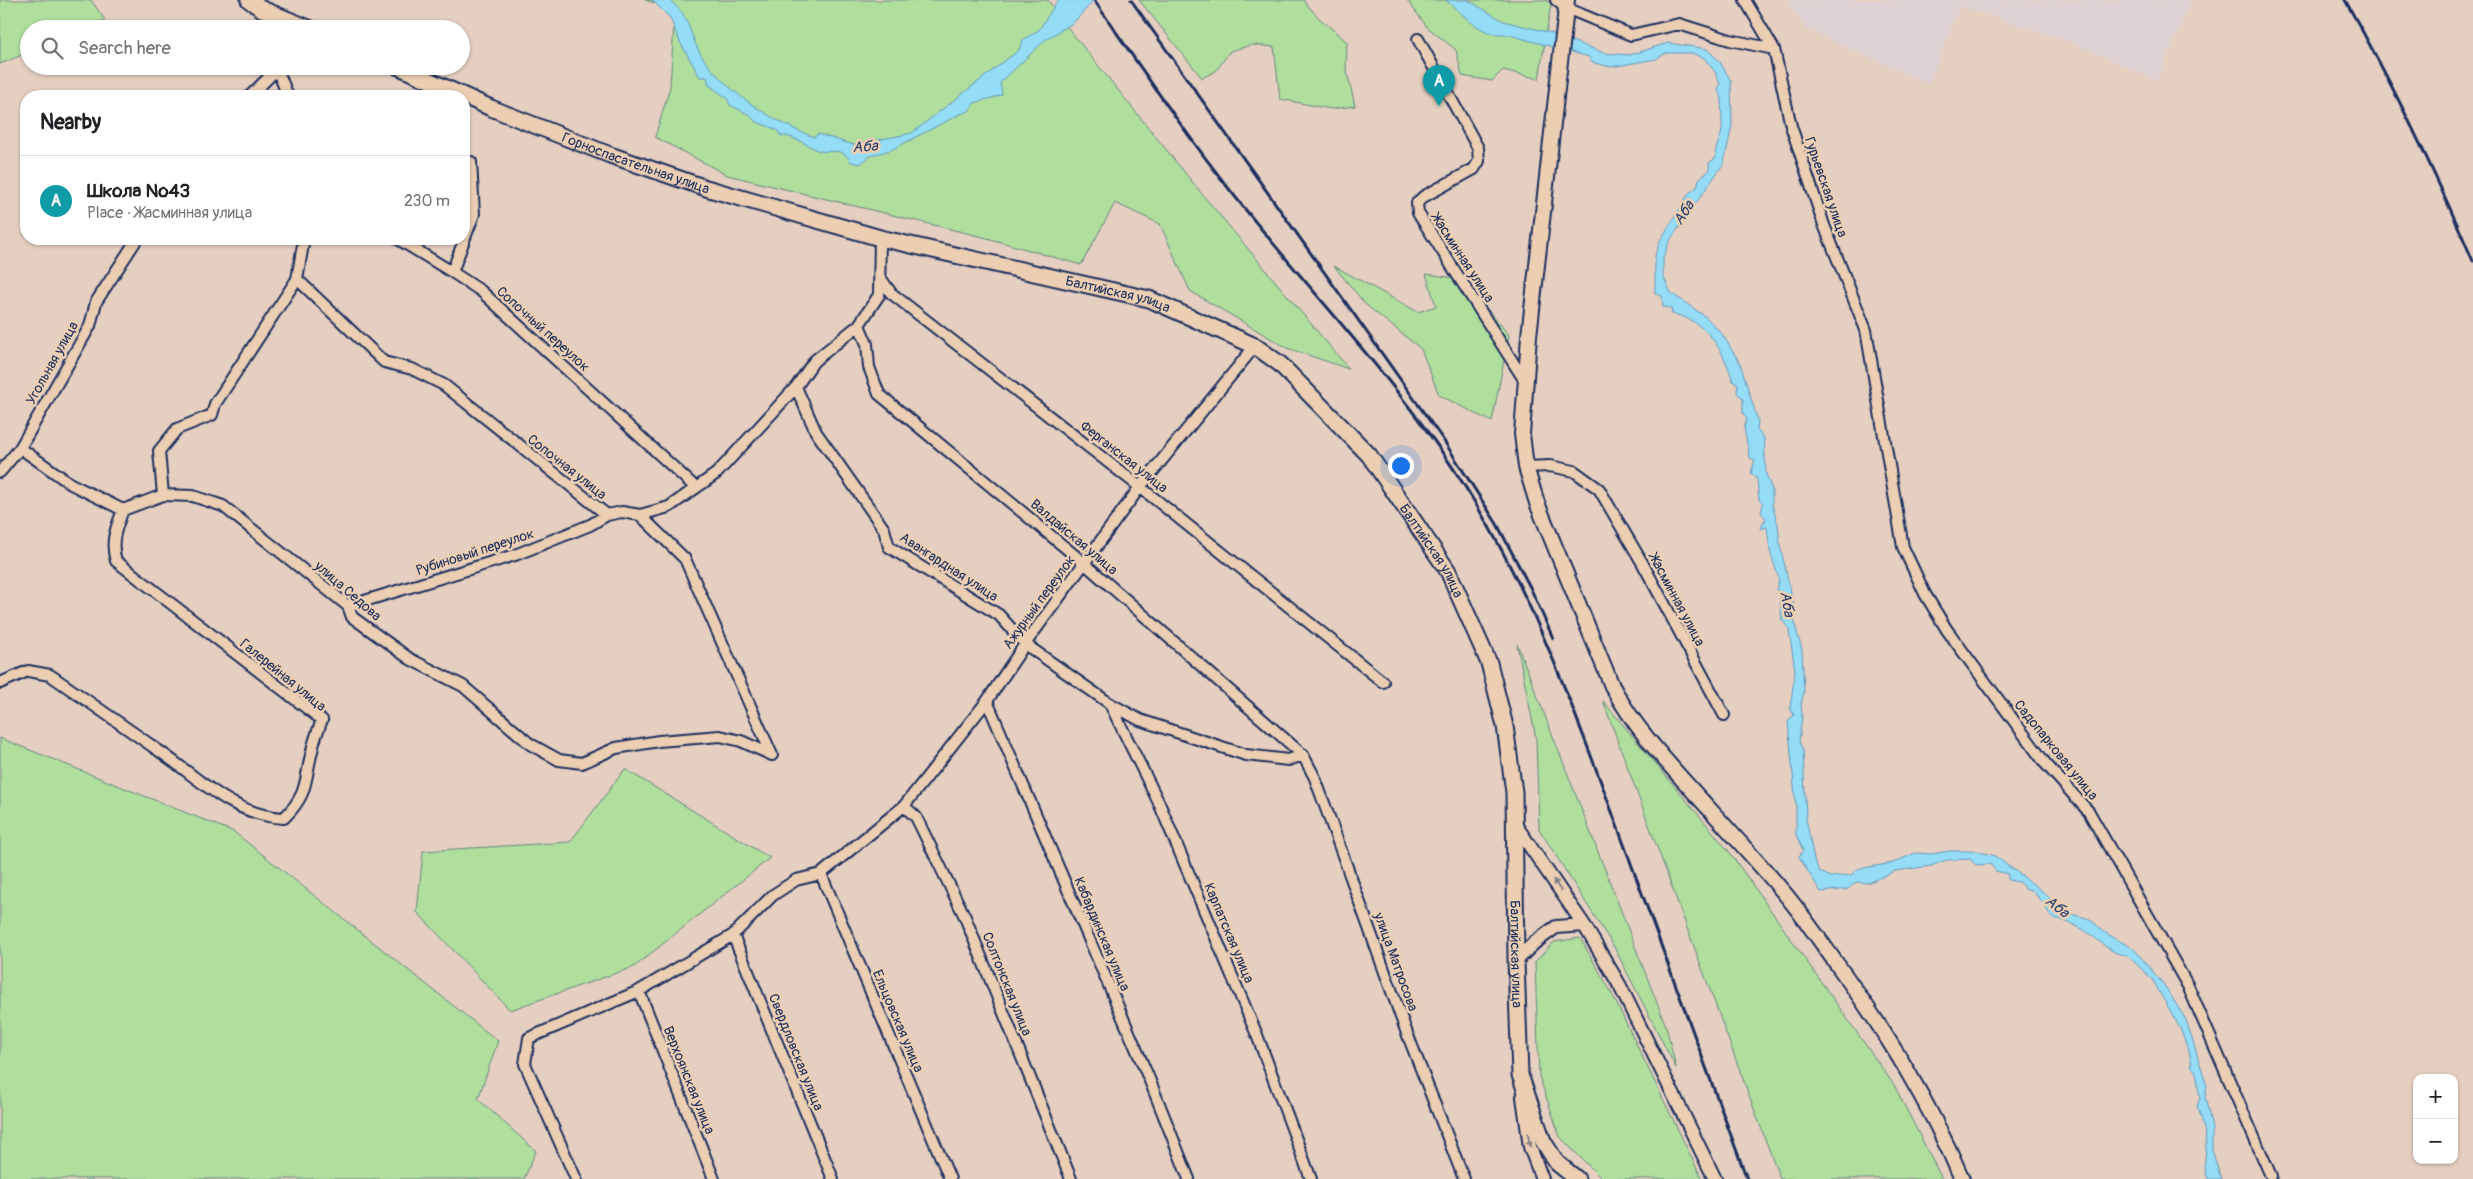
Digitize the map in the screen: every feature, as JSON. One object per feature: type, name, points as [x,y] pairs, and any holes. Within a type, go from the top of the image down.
[{"type":"main road","points":[[249,0],[281,20]]},
{"type":"main road","points":[[1564,6],[1559,79],[1525,381],[1522,434],[1526,466],[1537,503],[1612,686],[1625,710],[1650,744],[1782,890],[1873,1014],[1915,1081],[1941,1130],[1962,1179]]},
{"type":"main road","name":"Горноспасательная улица","points":[[417,75],[451,90]]},
{"type":"main road","name":"Горноспасательная улица","points":[[470,99],[610,155],[706,188],[880,238]]},
{"type":"main road","name":"Балтийская улица","points":[[880,238],[1149,299],[1255,346],[1280,364],[1369,456],[1448,571],[1489,663],[1505,726],[1514,792],[1516,961],[1520,1075],[1543,1141],[1557,1163],[1577,1179]]},
{"type":"street","name":"Гурьевская улица","points":[[1745,0],[1774,49],[1791,126],[1824,226],[1866,330]]},
{"type":"street","points":[[1564,6],[1631,35],[1679,24],[1730,40],[1774,49]]},
{"type":"street","name":"Жасминная улица","points":[[1418,39],[1478,148],[1480,155],[1474,169],[1423,197],[1417,203],[1418,212],[1525,381]]},
{"type":"street","points":[[255,90],[269,75]]},
{"type":"street","points":[[279,75],[286,90]]},
{"type":"street","points":[[470,225],[474,214],[471,162]]},
{"type":"street","points":[[640,515],[669,507],[695,487],[717,474],[796,386],[814,361],[859,325],[879,295],[880,238]]},
{"type":"street","name":"Угольная улица","points":[[0,472],[20,448],[90,326],[96,302],[133,245]]},
{"type":"street","points":[[163,495],[159,451],[177,429],[212,415],[215,404],[297,279],[303,245]]},
{"type":"street","name":"Сопочный переулок","points":[[408,245],[481,291],[695,487]]},
{"type":"street","points":[[452,272],[462,245]]},
{"type":"street","name":"Ферганская улица","points":[[879,276],[891,293],[1140,487],[1383,682]]},
{"type":"street","name":"Сопочная улица","points":[[297,279],[384,362],[412,369],[444,385],[607,515],[622,512],[640,515]]},
{"type":"street","name":"Валдайская улица","points":[[859,325],[867,344],[869,367],[879,394],[1084,562],[1303,755]]},
{"type":"street","name":"Садопарковая улица","points":[[1866,330],[1903,546],[1925,594],[1947,630],[2027,739],[2090,812],[2188,986],[2271,1176]]},
{"type":"street","name":"Ажурный переулок","points":[[821,874],[904,806],[987,701],[1025,644],[1140,487],[1255,346]]},
{"type":"street","name":"Авангардная улица","points":[[796,386],[816,432],[884,529],[889,547],[999,615],[1025,644]]},
{"type":"street","points":[[20,448],[71,484],[123,510]]},
{"type":"street","name":"Жасминная улица","points":[[1526,466],[1550,466],[1574,471],[1599,490],[1643,564],[1724,715]]},
{"type":"street","name":"улица Седова","points":[[123,510],[163,495],[193,496],[223,506],[348,606],[352,617],[403,654],[462,686],[530,744],[560,760],[582,763],[616,748],[659,741],[720,736],[741,741],[772,756],[686,559],[640,515]]},
{"type":"street","name":"Галерейная улица","points":[[0,683],[28,670],[50,675],[171,760],[221,798],[264,817],[284,818],[297,806],[307,786],[312,751],[322,720],[116,561],[112,548],[113,536],[123,510]]},
{"type":"street","name":"Рубиновый переулок","points":[[348,606],[515,555],[590,525],[607,515]]},
{"type":"street","name":"Карпатская улица","points":[[1025,644],[1109,702],[1140,720],[1246,755],[1288,760],[1303,755]]},
{"type":"street","name":"Кабардинская улица","points":[[987,701],[1150,1081],[1189,1179]]},
{"type":"street","name":"Карпатская улица","points":[[1109,702],[1159,803],[1257,1035],[1311,1179]]},
{"type":"street","name":"улица Матросова","points":[[1303,755],[1315,778],[1405,1028],[1464,1179]]},
{"type":"street","name":"Солтонская улица","points":[[904,806],[916,818],[965,917],[1071,1179]]},
{"type":"street","points":[[1514,823],[1584,925],[1619,984],[1715,1179]]},
{"type":"street","points":[[576,1179],[525,1064],[529,1038],[639,991],[733,936],[773,895],[796,880],[821,874]]},
{"type":"street","name":"Ельцовская улица","points":[[821,874],[950,1179]]},
{"type":"street","points":[[1516,961],[1534,943],[1556,927],[1584,925]]},
{"type":"street","name":"Свердловская улица","points":[[733,936],[833,1179]]},
{"type":"street","name":"Верхоянская улица","points":[[639,991],[714,1179]]},
{"type":"street","points":[[1520,1075],[1530,1147],[1542,1179]]},
{"type":"shaded area","points":[[1785,0],[2191,0],[2157,81],[2068,41],[1960,6],[1929,84],[1806,29]]},
{"type":"green space","points":[[0,0],[91,0],[105,20],[20,20],[20,56],[0,64]]},
{"type":"green space","points":[[645,0],[1048,0],[1068,28],[1202,194],[1349,369],[1287,348],[1190,291],[1160,224],[1115,203],[1081,265],[987,238],[727,175],[655,137],[670,87],[675,9]]},
{"type":"green space","points":[[1139,0],[1303,0],[1318,17],[1347,42],[1346,67],[1355,106],[1331,109],[1280,99],[1274,47],[1252,45],[1230,51],[1216,71],[1202,78]]},
{"type":"green space","points":[[1407,0],[1546,0],[1551,4],[1539,79],[1503,70],[1492,81],[1462,76],[1456,50],[1427,27]]},
{"type":"green space","points":[[1334,266],[1418,312],[1436,306],[1426,274],[1462,279],[1509,335],[1492,422],[1439,395],[1421,349],[1366,305]]},
{"type":"green space","points":[[1517,644],[1666,1026],[1676,1068],[1614,947],[1539,829],[1536,739]]},
{"type":"green space","points":[[1603,701],[1728,850],[1894,1085],[1942,1179],[1780,1179]]},
{"type":"green space","points":[[0,738],[234,832],[498,1041],[478,1099],[536,1151],[524,1179],[0,1179]]},
{"type":"green space","points":[[625,769],[770,858],[634,967],[510,1010],[417,912],[423,851],[570,842]]},
{"type":"green space","points":[[1580,938],[1610,990],[1702,1179],[1602,1179],[1560,1137],[1539,1076],[1535,962],[1554,942]]},
{"type":"water","name":"Аба","points":[[652,0],[670,0],[680,10],[700,53],[709,66],[735,92],[750,103],[799,131],[814,137],[818,134],[854,145],[912,133],[1019,50],[1023,40],[1039,30],[1058,0],[1094,0],[1074,22],[1045,40],[1000,83],[1002,95],[974,103],[969,111],[893,149],[870,156],[860,164],[851,162],[847,156],[840,152],[819,151],[795,139],[781,136],[777,130],[755,121],[750,115],[730,105],[727,98],[709,85],[707,77],[700,77],[680,42],[670,18]]},
{"type":"water","name":"Аба","points":[[1445,0],[1468,0],[1503,21],[1551,33],[1604,53],[1630,55],[1668,43],[1707,49],[1720,62],[1731,81],[1732,125],[1724,163],[1670,240],[1663,258],[1663,276],[1671,293],[1706,317],[1722,334],[1740,363],[1758,421],[1757,430],[1764,438],[1766,474],[1772,490],[1772,504],[1794,607],[1795,625],[1802,650],[1804,692],[1801,704],[1802,715],[1799,742],[1803,750],[1806,818],[1814,860],[1819,871],[1830,877],[1851,875],[1858,869],[1893,863],[1915,853],[1931,854],[1950,851],[1976,851],[1995,856],[2041,890],[2057,905],[2071,914],[2090,919],[2104,932],[2134,949],[2164,985],[2186,1020],[2207,1086],[2205,1097],[2212,1128],[2212,1150],[2221,1179],[2208,1179],[2206,1174],[2206,1139],[2197,1106],[2200,1099],[2196,1072],[2192,1067],[2190,1055],[2180,1028],[2152,979],[2127,955],[2115,952],[2080,928],[2051,917],[2043,902],[2030,889],[2026,890],[2019,882],[2008,880],[2008,874],[1996,871],[1990,864],[1976,865],[1970,859],[1946,860],[1931,866],[1895,871],[1868,883],[1856,882],[1848,889],[1821,892],[1799,857],[1803,850],[1796,835],[1796,807],[1788,721],[1794,715],[1790,709],[1795,671],[1789,629],[1782,620],[1780,602],[1782,593],[1776,590],[1779,579],[1770,551],[1767,527],[1760,529],[1766,519],[1761,512],[1763,504],[1759,500],[1757,479],[1751,473],[1755,460],[1750,458],[1744,428],[1747,419],[1743,413],[1743,399],[1737,393],[1738,383],[1733,382],[1725,359],[1712,339],[1695,323],[1684,317],[1672,314],[1671,308],[1663,307],[1662,296],[1655,293],[1655,256],[1660,241],[1690,192],[1697,187],[1699,179],[1710,170],[1709,163],[1716,158],[1716,149],[1722,131],[1722,98],[1718,90],[1720,84],[1715,72],[1704,58],[1692,53],[1666,53],[1656,59],[1611,67],[1591,62],[1589,57],[1579,54],[1508,34],[1493,34],[1472,23]]},
{"type":"railway","points":[[1094,0],[1215,171],[1419,420],[1474,501],[1497,541],[1538,624],[1590,752],[1747,1179]]},
{"type":"railway","points":[[1131,0],[1444,441],[1497,524],[1531,589],[1553,638]]},
{"type":"railway","points":[[2345,0],[2413,129],[2473,261]]},
{"type":"place","name":"Школа №43","points":[[1439,106]]}]
